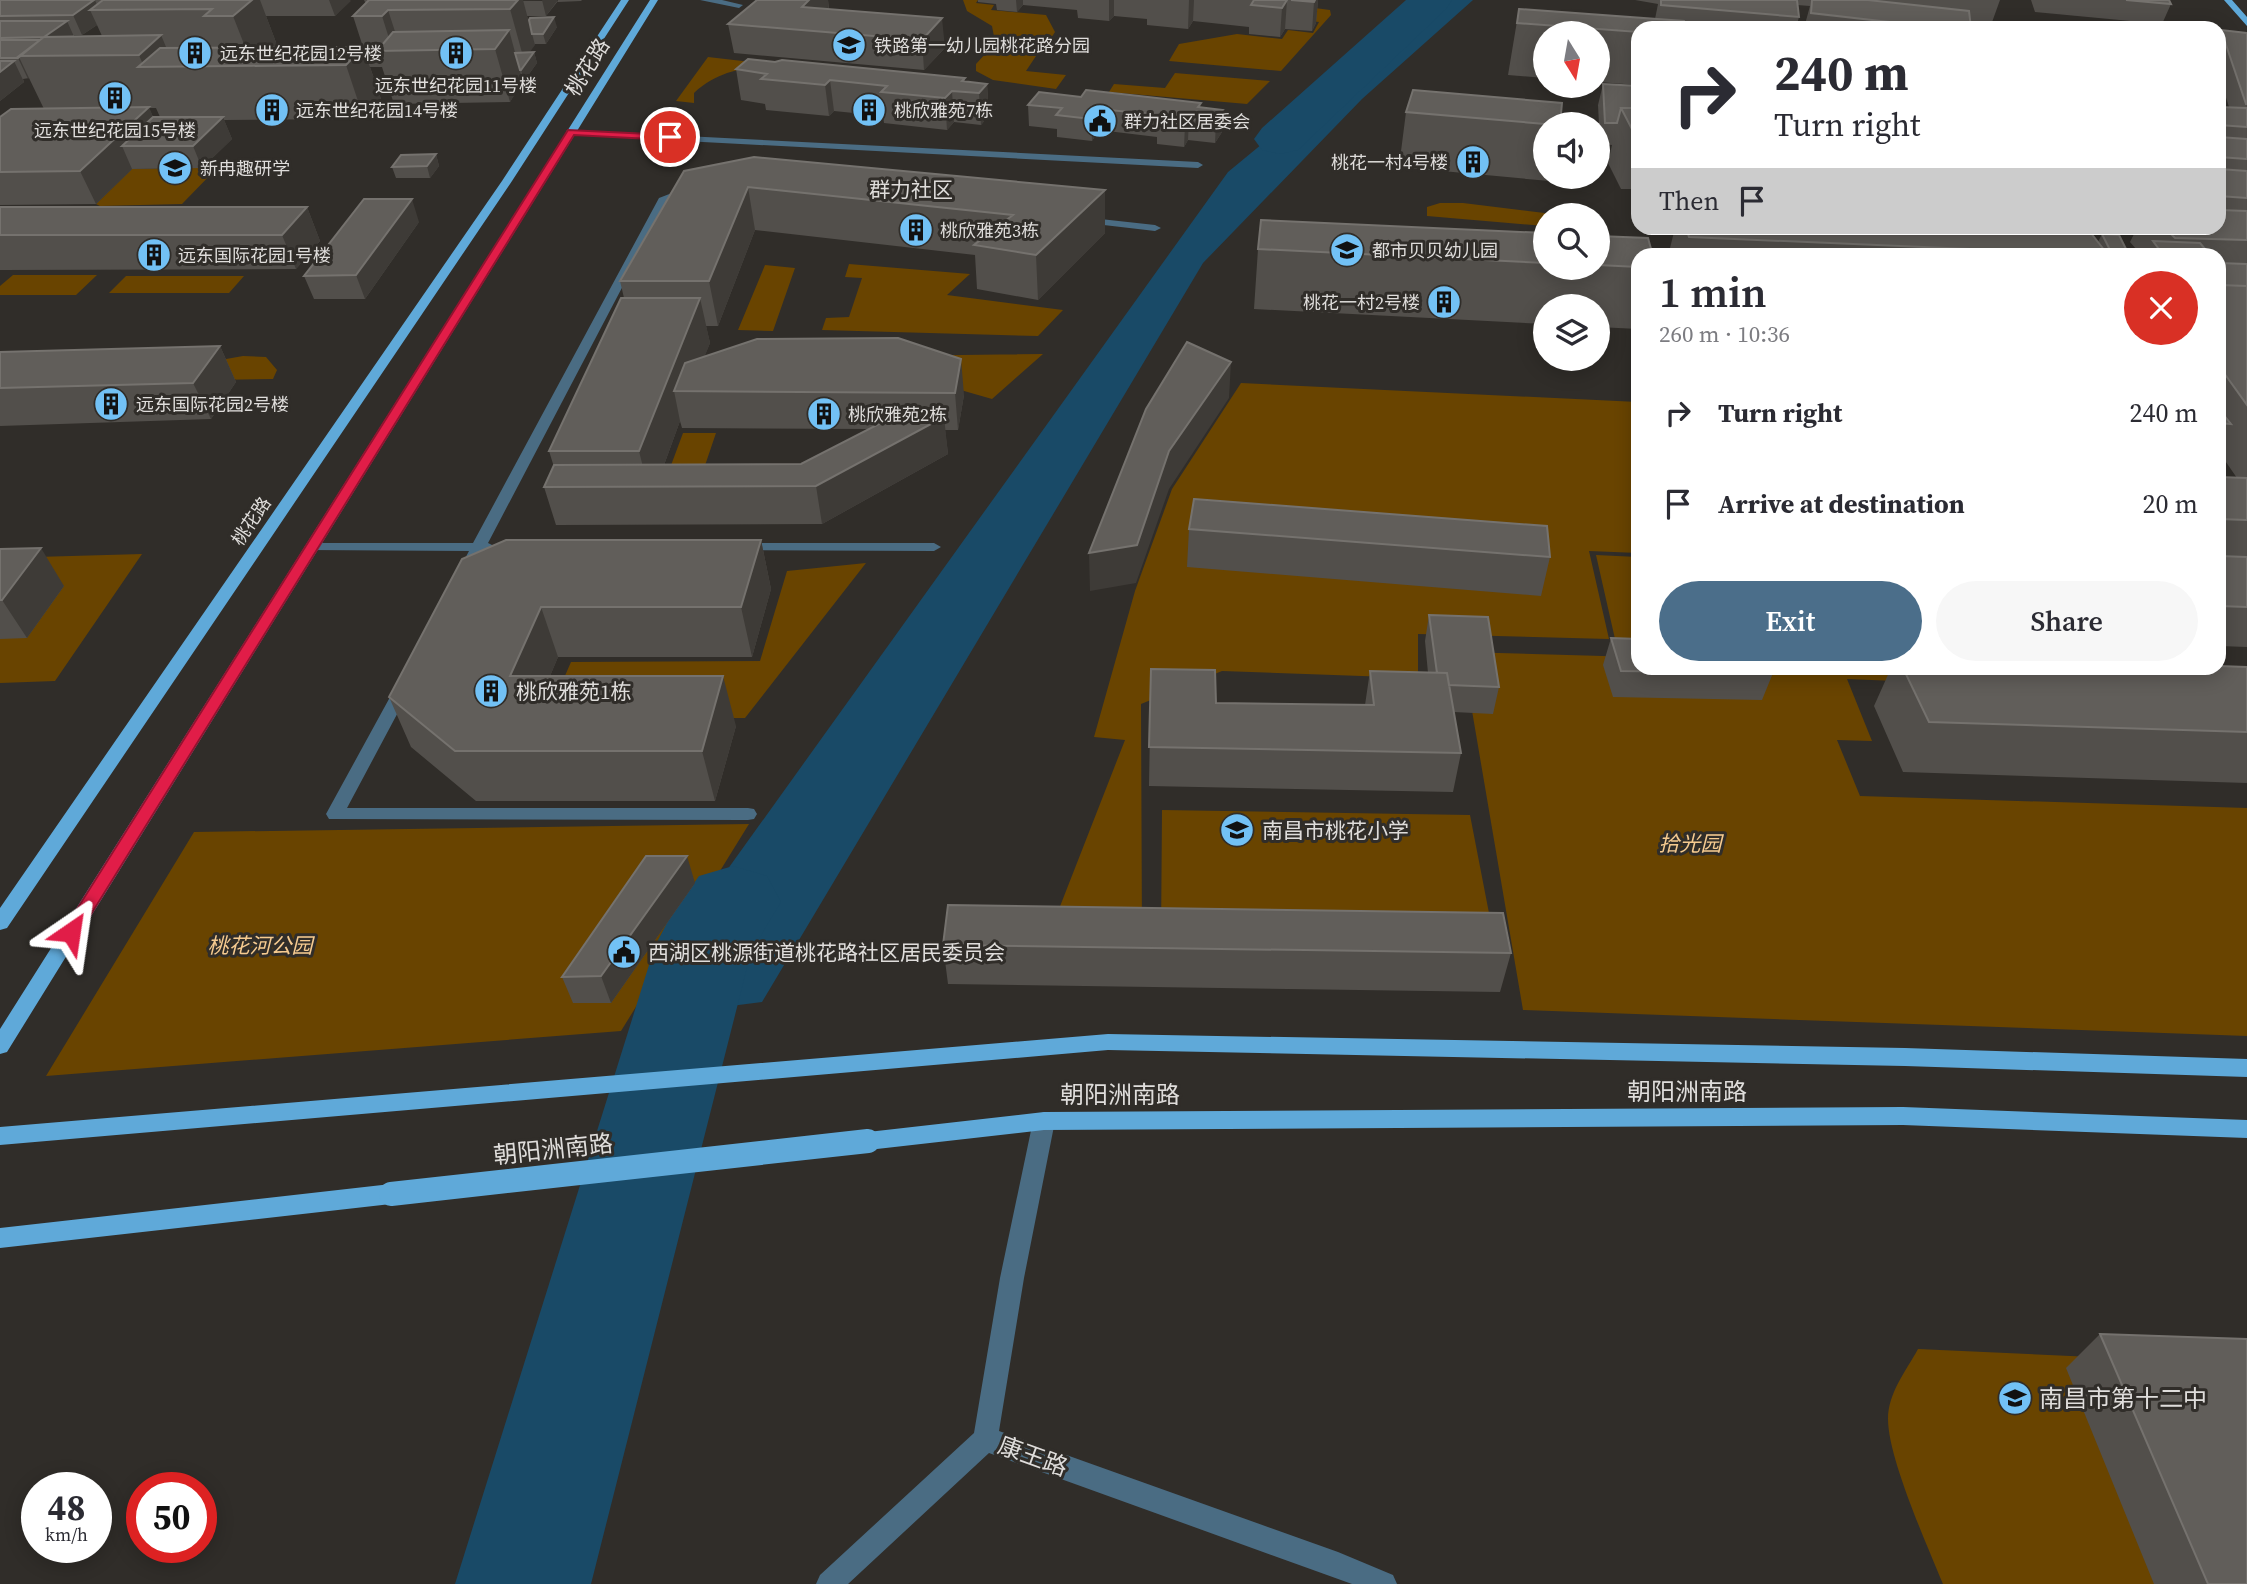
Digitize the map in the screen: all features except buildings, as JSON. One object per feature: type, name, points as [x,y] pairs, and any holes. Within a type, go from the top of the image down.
[{"type":"main road","name":"桃花路","points":[[0,923],[499,192],[625,0]]},
{"type":"main road","name":"桃花路","points":[[0,1046],[654,0]]},
{"type":"main road","points":[[2228,0],[2247,23]]},
{"type":"main road","name":"朝阳洲南路","points":[[0,1136],[1108,1042],[1905,1057],[2247,1068]]},
{"type":"main road","name":"朝阳洲南路","points":[[0,1238],[1044,1121],[1903,1116],[2247,1129]]},
{"type":"street","points":[[704,0],[739,5]]},
{"type":"street","points":[[571,132],[1198,165]]},
{"type":"street","points":[[459,583],[664,198],[701,186]]},
{"type":"street","points":[[1072,219],[1155,228]]},
{"type":"street","points":[[312,547],[506,547]]},
{"type":"street","points":[[727,547],[934,547]]},
{"type":"street","points":[[407,681],[335,814],[748,814]]},
{"type":"street","name":"康王路","points":[[1044,1121],[1012,1278],[985,1439],[1325,1560],[1384,1584]]},
{"type":"street","points":[[829,1584],[985,1439]]},
{"type":"green space","points":[[963,0],[978,0],[976,3],[994,5],[991,10],[1046,15],[1055,32],[1046,46],[995,42],[992,26],[967,11]]},
{"type":"green space","points":[[1277,3],[1330,10],[1331,15],[1281,71],[1169,61],[1179,44],[1237,34],[1282,39],[1288,30],[1313,33],[1319,22],[1283,18]]},
{"type":"green space","points":[[987,52],[1036,56],[1026,71],[1066,75],[1056,89],[993,80],[976,71],[976,64]]},
{"type":"green space","points":[[708,57],[769,64],[739,70],[711,80],[694,93],[694,103],[676,101]]},
{"type":"green space","points":[[1175,73],[1270,81],[1247,104],[1109,92],[1114,84],[1165,88]]},
{"type":"green space","points":[[218,167],[182,204],[96,204],[132,169]]},
{"type":"green space","points":[[1440,203],[1463,203],[1533,212],[1533,225],[1427,216],[1427,207]]},
{"type":"green space","points":[[849,264],[970,274],[947,295],[1063,310],[1038,336],[822,330],[826,318],[849,317],[862,278],[845,277]]},
{"type":"green space","points":[[765,265],[795,268],[773,331],[738,330]]},
{"type":"green space","points":[[13,275],[97,275],[76,295],[0,295],[0,286]]},
{"type":"green space","points":[[126,276],[244,276],[229,293],[109,293]]},
{"type":"green space","points":[[1043,354],[992,399],[884,368],[886,356]]},
{"type":"green space","points":[[243,356],[266,357],[277,370],[273,379],[97,382]]},
{"type":"green space","points":[[1241,383],[1631,402],[1631,553],[1589,551],[1609,639],[1418,634],[1418,678],[1222,671],[1141,704],[1142,938],[1050,932],[1125,740],[1094,737],[1135,591],[1172,489]]},
{"type":"green space","points":[[683,433],[716,433],[695,495],[660,495]]},
{"type":"green space","points":[[142,554],[55,681],[0,683],[0,558]]},
{"type":"green space","points":[[1596,555],[1631,557],[1631,640],[1615,639]]},
{"type":"green space","points":[[866,563],[745,718],[546,719],[571,662],[760,661],[787,571]]},
{"type":"green space","name":"拾光园","points":[[1462,652],[1631,657],[1631,675],[1894,675],[1896,681],[1847,679],[1872,741],[1837,740],[1860,796],[2247,808],[2247,1036],[1523,1010]]},
{"type":"green space","points":[[1162,810],[1470,815],[1495,944],[1161,938]]},
{"type":"green space","name":"桃花河公园","points":[[749,824],[621,1031],[46,1076],[194,832]]},
{"type":"green space","points":[[1918,1349],[2247,1364],[2247,1584],[1943,1584],[1894,1456],[1888,1419],[1898,1382]]},
{"type":"water","points":[[1437,0],[1473,0],[1362,99],[1203,263],[762,1002],[653,1016],[669,951],[1228,172]]},
{"type":"water","points":[[585,1524],[569,1584],[490,1584],[506,1529]]},
{"type":"waterway","points":[[1280,139],[1431,0]]},
{"type":"waterway","points":[[523,1584],[704,946],[733,902]]},
{"type":"place","name":"铁路第一幼儿园桃花路分园","points":[[849,45]]},
{"type":"place","name":"远东世纪花园12号楼","points":[[195,53]]},
{"type":"place","name":"远东世纪花园11号楼","points":[[456,53]]},
{"type":"place","name":"远东世纪花园15号楼","points":[[115,98]]},
{"type":"place","name":"远东世纪花园14号楼","points":[[272,110]]},
{"type":"place","name":"桃欣雅苑7栋","points":[[869,110]]},
{"type":"place","name":"群力社区居委会","points":[[1100,121]]},
{"type":"place","name":"桃花一村4号楼","points":[[1473,162]]},
{"type":"place","name":"新冉趣研学","points":[[175,168]]},
{"type":"place","name":"桃欣雅苑3栋","points":[[916,230]]},
{"type":"place","name":"都市贝贝幼儿园","points":[[1347,250]]},
{"type":"place","name":"远东国际花园1号楼","points":[[154,255]]},
{"type":"place","name":"桃花一村2号楼","points":[[1444,302]]},
{"type":"place","name":"远东国际花园2号楼","points":[[111,404]]},
{"type":"place","name":"桃欣雅苑2栋","points":[[824,414]]},
{"type":"place","name":"桃欣雅苑1栋","points":[[491,691]]},
{"type":"place","name":"南昌市桃花小学","points":[[1237,830]]},
{"type":"place","name":"西湖区桃源街道桃花路社区居民委员会","points":[[624,952]]},
{"type":"place","name":"南昌市第十二中","points":[[2015,1398]]},
{"type":"district","name":"群力社区","points":[[911,189]]},
{"type":"route","points":[[71,932],[571,132],[670,137]]}]
